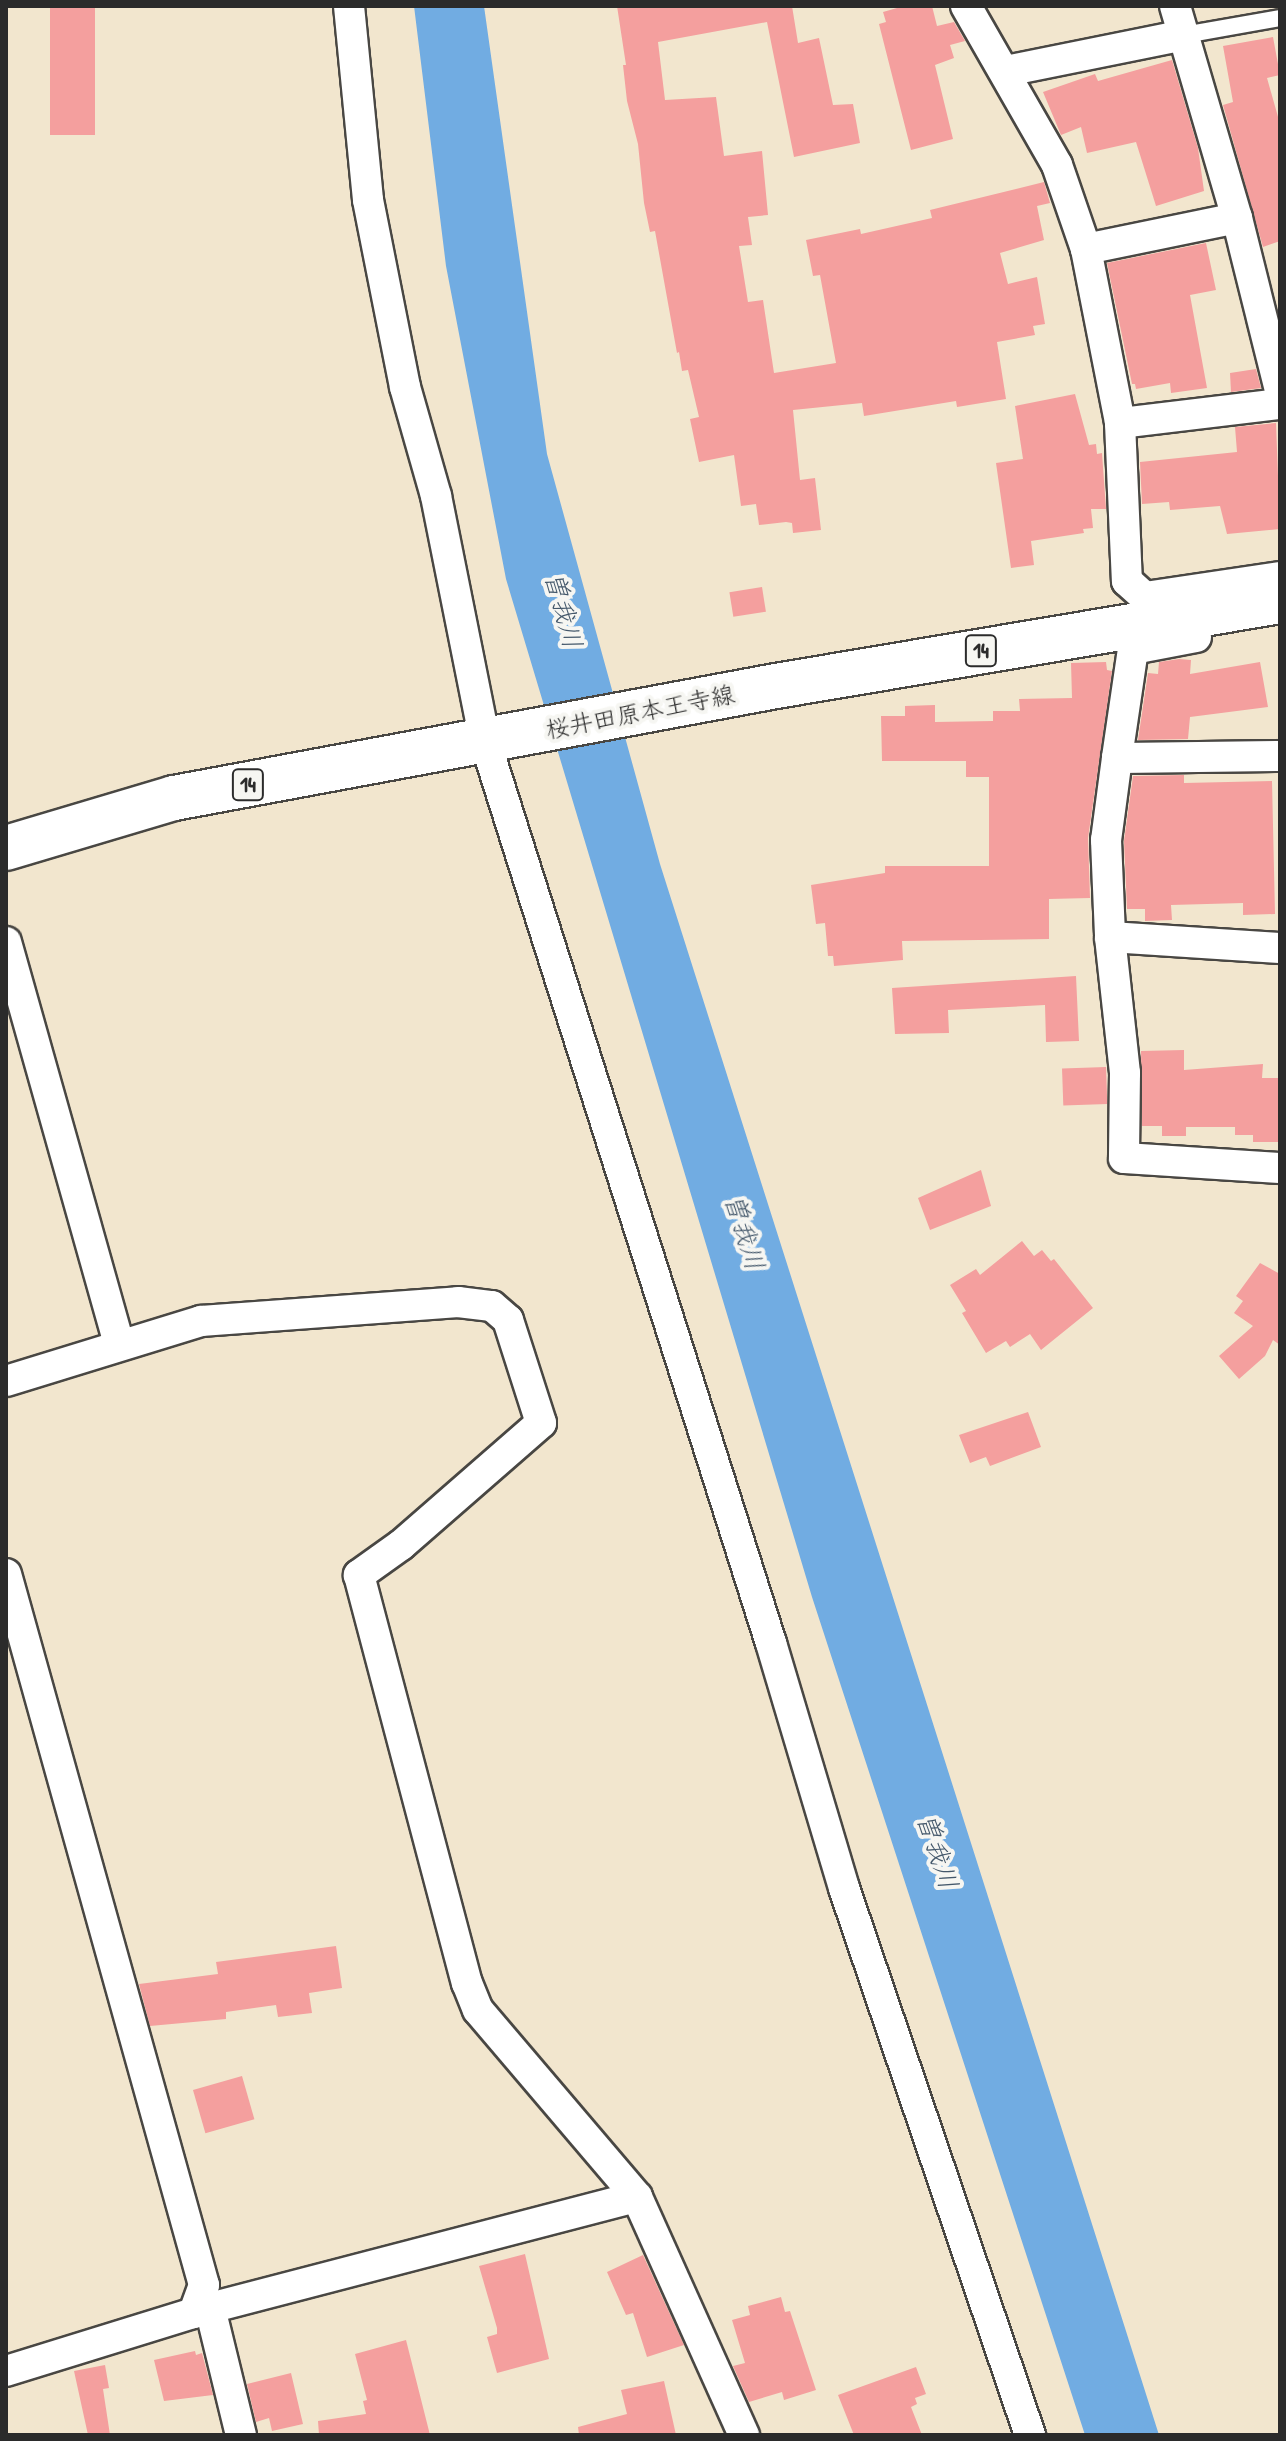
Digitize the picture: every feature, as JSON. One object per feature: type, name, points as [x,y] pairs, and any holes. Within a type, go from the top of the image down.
[{"type":"main road","name":"桜井田原本王寺線","points":[[6,848],[174,798],[683,704],[1280,601]]},
{"type":"street","points":[[349,6],[368,200],[405,387],[436,496],[490,740],[767,1628],[844,1888],[1030,2435]]},
{"type":"street","points":[[966,6],[1006,71],[1057,165],[1086,249],[1120,423],[1127,581],[1145,597],[1280,577]]},
{"type":"street","points":[[1175,6],[1237,218],[1280,390]]},
{"type":"street","points":[[1006,71],[1184,35]]},
{"type":"street","points":[[1086,249],[1237,218]]},
{"type":"street","points":[[1120,423],[1280,404]]},
{"type":"street","points":[[1280,621],[1133,649],[1106,840],[1110,937],[1125,1073],[1124,1158],[1280,1168]]},
{"type":"street","points":[[1117,758],[1280,756]]},
{"type":"street","points":[[1110,937],[1280,948]]},
{"type":"street","points":[[6,942],[119,1345]]},
{"type":"street","points":[[6,1381],[201,1321],[458,1302],[492,1306],[508,1320],[541,1423],[401,1545],[359,1575],[478,2010],[637,2197],[744,2435]]},
{"type":"street","points":[[6,1574],[204,2285],[202,2311],[241,2435]]},
{"type":"street","points":[[6,2371],[202,2311],[637,2197]]},
{"type":"lane","points":[[1184,35],[1280,18]]},
{"type":"water","name":"曽我川","points":[[414,6],[484,6],[547,454],[660,864],[1159,2435],[1085,2435],[812,1597],[506,579],[446,266]]},
{"type":"building","points":[[50,6],[95,6],[95,135],[50,135]]},
{"type":"building","points":[[617,6],[792,6],[798,43],[819,38],[833,105],[853,104],[860,143],[794,157],[767,22],[658,42],[665,100],[716,97],[724,156],[762,151],[768,215],[748,217],[752,245],[739,246],[748,302],[763,300],[774,373],[836,363],[820,275],[813,276],[806,240],[860,229],[861,234],[932,218],[930,210],[1044,182],[1050,203],[1037,206],[1044,240],[1000,253],[1008,284],[1037,277],[1045,324],[1033,326],[1035,335],[997,342],[1006,399],[957,407],[956,401],[864,416],[862,403],[793,410],[800,480],[815,478],[821,530],[793,533],[792,523],[759,525],[756,504],[741,506],[734,455],[699,462],[690,419],[699,417],[688,370],[682,371],[677,353],[655,231],[650,232],[644,203],[638,144],[627,101],[623,65],[626,65]]},
{"type":"building","points":[[904,6],[932,6],[937,26],[954,22],[965,41],[950,45],[954,58],[935,65],[953,139],[911,150],[879,24],[886,22],[883,12]]},
{"type":"building","points":[[1273,37],[1280,75],[1267,78],[1280,124],[1280,241],[1263,247],[1223,105],[1233,102],[1223,46]]},
{"type":"building","points":[[1172,60],[1198,148],[1204,191],[1156,206],[1136,142],[1087,153],[1081,127],[1061,135],[1043,92],[1095,74],[1098,81]]},
{"type":"building","points":[[1206,243],[1216,290],[1190,295],[1207,388],[1171,393],[1170,383],[1136,389],[1132,384],[1107,263]]},
{"type":"building","points":[[1256,369],[1261,388],[1231,392],[1230,373]]},
{"type":"building","points":[[1075,394],[1089,445],[1096,444],[1097,454],[1102,453],[1106,509],[1091,509],[1093,528],[1083,529],[1084,533],[1031,541],[1034,565],[1011,568],[996,463],[1023,459],[1015,406]]},
{"type":"building","points":[[1276,423],[1280,529],[1227,534],[1220,506],[1170,510],[1169,502],[1142,504],[1140,462],[1237,452],[1235,427]]},
{"type":"building","points":[[762,587],[766,612],[733,617],[729,592]]},
{"type":"building","points":[[1191,660],[1190,674],[1260,662],[1268,707],[1190,717],[1188,739],[1138,740],[1148,673],[1158,674],[1159,662]]},
{"type":"building","points":[[1106,662],[1107,670],[1112,671],[1088,838],[1090,898],[1049,899],[1049,939],[902,941],[903,960],[834,966],[833,956],[828,956],[825,923],[816,924],[811,885],[885,873],[885,866],[989,866],[989,777],[966,777],[966,761],[882,761],[881,716],[905,716],[905,706],[935,705],[935,722],[993,721],[993,711],[1020,711],[1019,699],[1072,698],[1071,663]]},
{"type":"building","points":[[1184,775],[1184,783],[1272,781],[1275,914],[1243,915],[1243,903],[1171,905],[1172,920],[1145,921],[1145,909],[1127,909],[1124,841],[1133,776]]},
{"type":"building","points":[[1076,976],[1079,1041],[1046,1042],[1045,1005],[948,1010],[949,1033],[895,1034],[892,988]]},
{"type":"building","points":[[1184,1050],[1184,1070],[1263,1064],[1262,1078],[1279,1078],[1279,1142],[1253,1142],[1253,1135],[1235,1135],[1235,1127],[1186,1127],[1186,1136],[1162,1136],[1162,1126],[1142,1126],[1141,1051]]},
{"type":"building","points":[[1106,1067],[1107,1104],[1063,1106],[1062,1069]]},
{"type":"building","points":[[981,1170],[991,1206],[930,1230],[918,1198]]},
{"type":"building","points":[[1022,1241],[1034,1256],[1042,1250],[1051,1261],[1054,1259],[1093,1308],[1041,1350],[1030,1334],[1010,1347],[1006,1341],[986,1353],[962,1313],[966,1311],[950,1285],[976,1269],[980,1275]]},
{"type":"building","points":[[1260,1263],[1280,1274],[1280,1345],[1273,1340],[1265,1356],[1239,1379],[1219,1356],[1253,1326],[1234,1313],[1243,1301],[1236,1296]]},
{"type":"building","points":[[1028,1412],[1041,1447],[990,1466],[986,1457],[970,1463],[959,1435]]},
{"type":"building","points":[[336,1946],[342,1988],[309,1993],[312,2013],[278,2017],[276,2005],[226,2012],[226,2019],[150,2026],[139,1984],[218,1974],[216,1962]]},
{"type":"building","points":[[242,2076],[254,2119],[205,2133],[193,2090]]},
{"type":"building","points":[[525,2254],[549,2359],[497,2373],[487,2337],[497,2334],[497,2328],[479,2266]]},
{"type":"building","points":[[643,2255],[684,2345],[647,2357],[633,2313],[626,2315],[607,2272]]},
{"type":"building","points":[[781,2297],[785,2312],[790,2311],[816,2390],[784,2400],[782,2392],[749,2402],[733,2366],[745,2363],[732,2320],[750,2315],[748,2306]]},
{"type":"building","points":[[406,2340],[430,2435],[319,2435],[318,2421],[366,2414],[363,2401],[367,2400],[355,2354]]},
{"type":"building","points":[[195,2351],[196,2355],[202,2353],[213,2395],[164,2401],[154,2360]]},
{"type":"building","points":[[105,2365],[109,2388],[103,2389],[110,2435],[88,2435],[74,2371]]},
{"type":"building","points":[[916,2367],[926,2394],[915,2398],[917,2404],[911,2407],[922,2435],[854,2435],[838,2395]]},
{"type":"building","points":[[291,2373],[303,2424],[272,2431],[269,2418],[256,2422],[247,2384]]},
{"type":"building","points":[[664,2381],[676,2435],[579,2435],[578,2427],[627,2414],[621,2390]]}]
